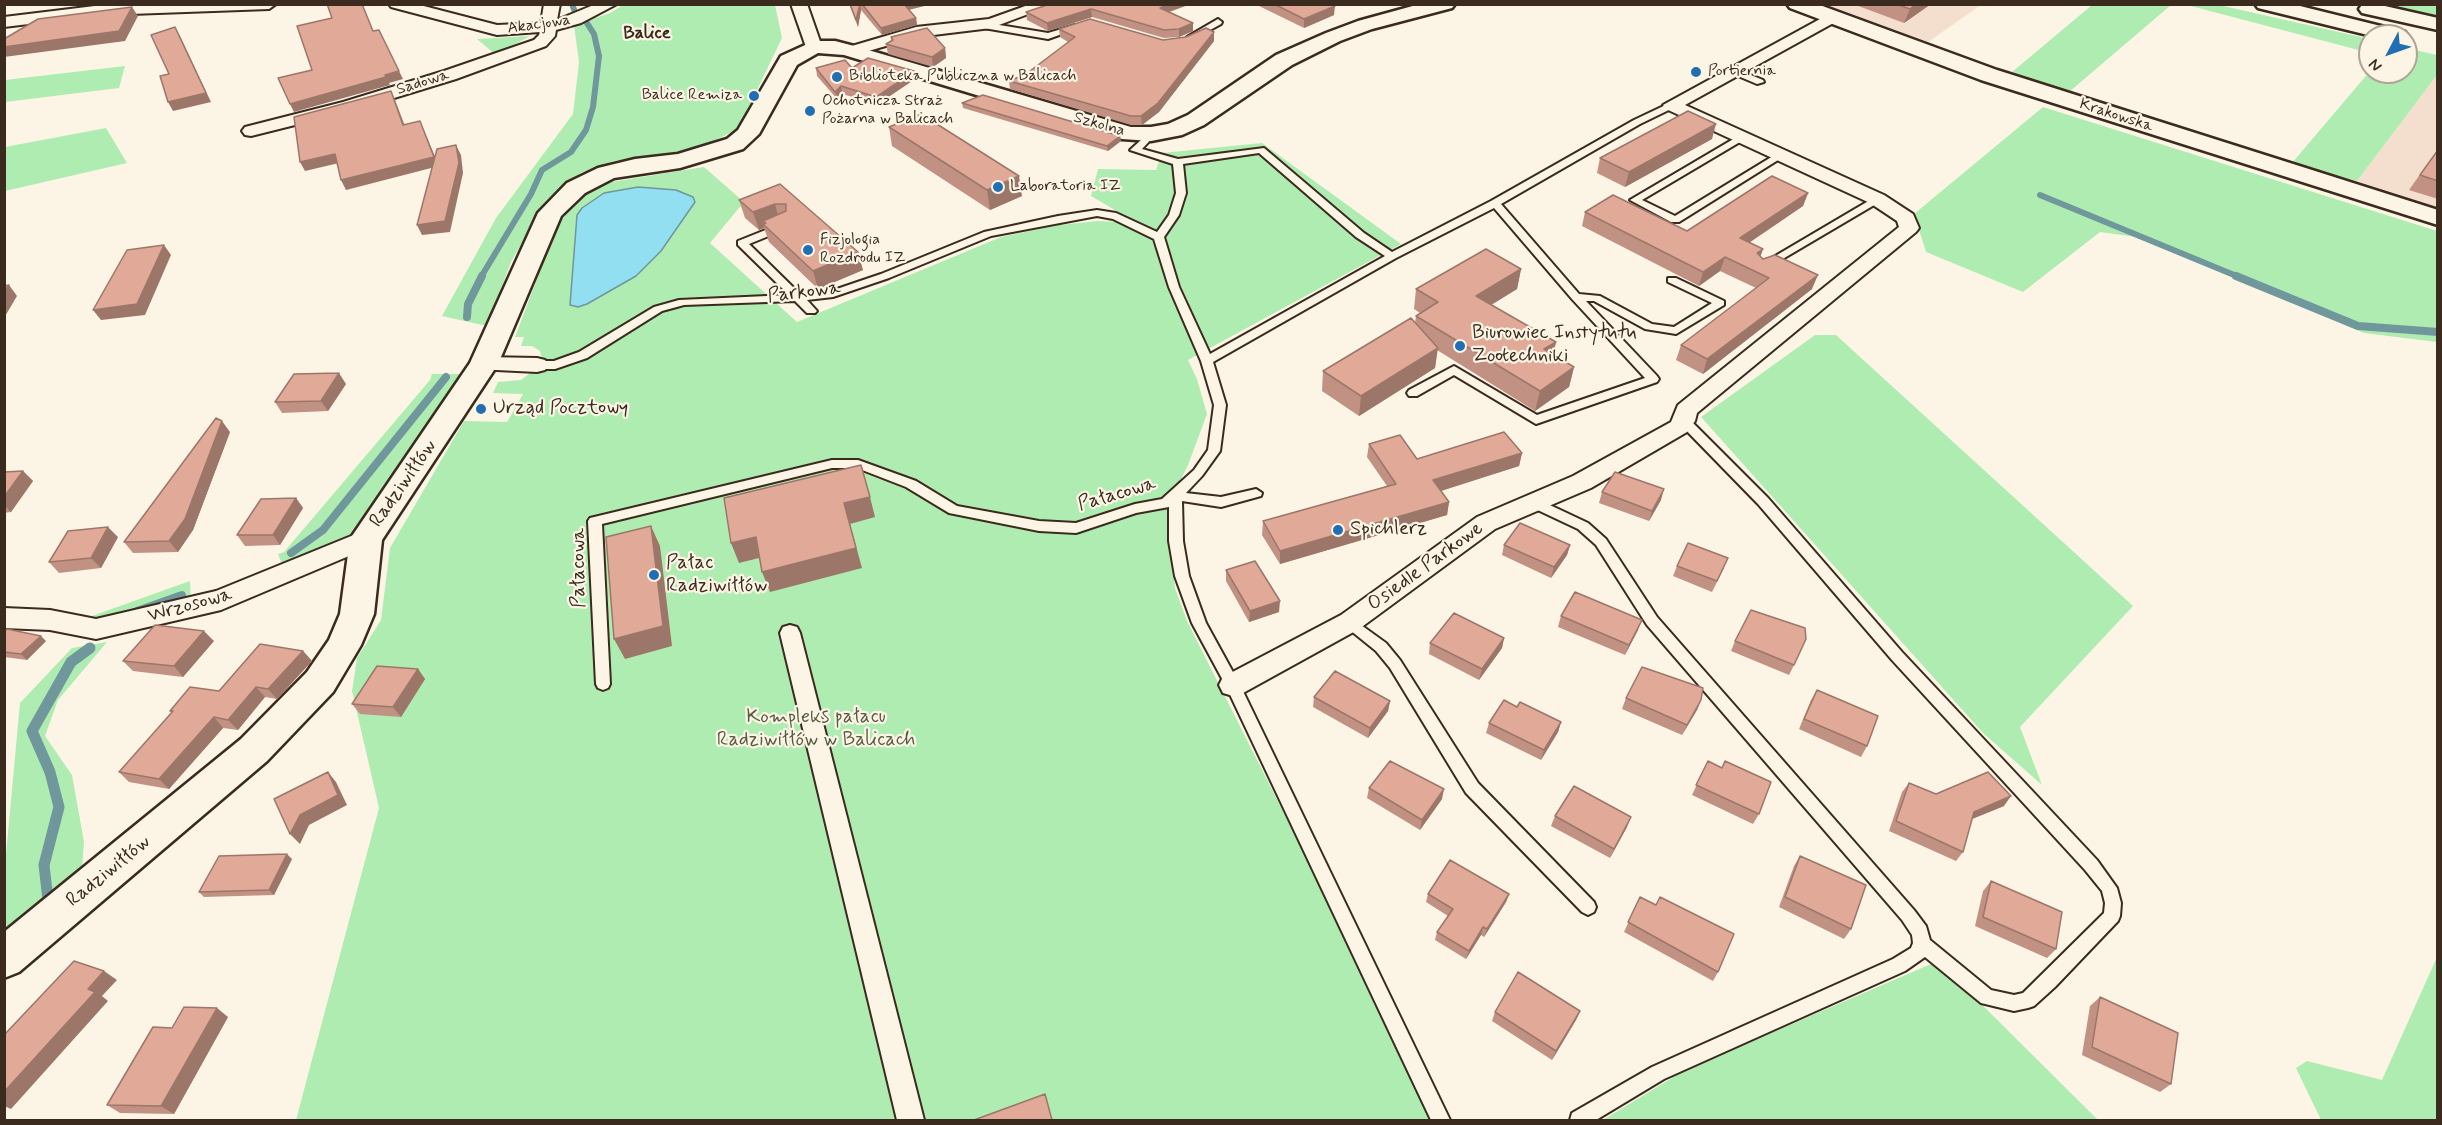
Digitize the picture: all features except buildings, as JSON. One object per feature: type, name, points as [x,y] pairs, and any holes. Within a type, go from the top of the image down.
[{"type":"main road","name":"Szkolna","points":[[814,47],[835,47],[851,51],[1130,134],[1151,135],[1174,130],[1196,120],[1284,60],[1333,37],[1365,25],[1445,4]]},
{"type":"main road","name":"Krakowska","points":[[1797,4],[1989,75],[2438,218]]},
{"type":"main road","points":[[2265,4],[2358,26]]},
{"type":"main road","points":[[2352,4],[2438,24]]},
{"type":"main road","name":"Radziwiłłów","points":[[4,958],[254,750],[320,682],[344,645],[357,614],[366,539],[484,364],[550,213],[576,188],[606,173],[635,166],[680,161],[735,144],[747,134],[789,61],[800,52],[814,47]]},
{"type":"street","points":[[4,22],[103,10],[268,4]]},
{"type":"street","name":"Akacjowa","points":[[396,4],[478,27],[497,30],[548,27],[575,20],[610,4]]},
{"type":"street","points":[[548,27],[552,4]]},
{"type":"street","points":[[799,4],[814,47]]},
{"type":"street","points":[[851,51],[916,32],[981,25],[1048,4]]},
{"type":"street","points":[[1672,105],[1831,18]]},
{"type":"street","name":"Sadowa","points":[[251,131],[349,106],[492,61],[540,43],[547,36],[548,27]]},
{"type":"street","points":[[1672,105],[1877,199]]},
{"type":"street","name":"Osiedle Parkowe","points":[[1233,685],[1350,622],[1469,533],[1532,502],[1582,482],[1679,427],[1684,421],[1686,410],[1907,231],[1909,228],[1906,218],[1877,199]]},
{"type":"street","name":"Parkowa","points":[[484,364],[537,365]]},
{"type":"street","name":"Wrzosowa","points":[[4,618],[50,620],[96,629],[221,600],[366,539]]},
{"type":"street","points":[[790,633],[911,1120]]},
{"type":"lane","points":[[1182,40],[1203,32],[1218,22]]},
{"type":"lane","points":[[981,25],[1048,36],[1082,25]]},
{"type":"lane","points":[[1734,71],[1760,82]]},
{"type":"lane","points":[[1207,361],[1392,255],[1495,204],[1637,122],[1672,105]]},
{"type":"lane","points":[[1151,135],[1135,150],[1178,162],[1261,150],[1360,235],[1392,255]]},
{"type":"lane","points":[[1742,137],[1635,200],[1675,220],[1781,155]]},
{"type":"lane","points":[[1159,237],[1174,215],[1181,193],[1178,162]]},
{"type":"lane","points":[[1759,268],[1877,199]]},
{"type":"lane","points":[[1413,393],[1454,370],[1536,420],[1653,379],[1576,297],[1495,204]]},
{"type":"lane","name":"Parkowa","points":[[537,365],[555,365],[583,355],[658,309],[683,302],[829,295],[885,276],[988,234],[1058,219],[1097,213],[1116,216],[1159,237]]},
{"type":"lane","points":[[785,226],[742,243],[811,311]]},
{"type":"lane","name":"Pałacowa","points":[[603,684],[595,520],[832,464],[858,464],[911,484],[954,510],[1040,526],[1076,528],[1135,509],[1166,503],[1175,496],[1198,473],[1214,451],[1220,405],[1207,361],[1174,287],[1159,237]]},
{"type":"lane","points":[[1576,297],[1596,298],[1649,327],[1676,332],[1720,303],[1672,280]]},
{"type":"lane","points":[[1684,421],[1763,501],[1897,656],[2091,865],[2109,888],[2114,903],[2112,916],[2049,981],[2028,1000],[2014,1003],[1987,997],[1922,944]]},
{"type":"lane","points":[[1256,493],[1221,502],[1175,496],[1176,541],[1182,576],[1199,623],[1233,685],[1441,1120]]},
{"type":"lane","points":[[1532,502],[1582,526],[1601,542],[1653,621],[1908,915],[1920,932],[1922,944],[1917,954],[1899,965],[1658,1074],[1579,1120]]},
{"type":"lane","points":[[1350,622],[1381,647],[1395,664],[1472,788],[1588,907]]},
{"type":"shaded area","points":[[1826,5],[1981,5],[1928,42]]},
{"type":"shaded area","points":[[2437,75],[2437,207],[2357,181]]},
{"type":"green space","points":[[623,5],[775,5],[782,38],[744,117],[745,126],[696,149],[614,161],[581,173],[544,205],[511,262],[487,326],[442,316],[496,218],[573,114],[579,62],[574,25],[610,13]]},
{"type":"green space","points":[[2092,5],[2171,5],[2069,92],[2012,72]]},
{"type":"green space","points":[[2187,5],[2219,5],[2358,36],[2358,50]]},
{"type":"green space","points":[[2380,5],[2437,5],[2437,17]]},
{"type":"green space","points":[[530,36],[496,55],[477,39]]},
{"type":"green space","points":[[2418,51],[2437,55],[2437,75],[2357,181],[2292,163],[2359,84],[2418,84]]},
{"type":"green space","points":[[125,66],[119,88],[5,102],[5,80]]},
{"type":"green space","points":[[2043,107],[2437,231],[2437,342],[2364,333],[2137,237],[2100,232],[2023,292],[1926,252],[1914,214]]},
{"type":"green space","points":[[106,128],[127,163],[5,191],[5,147]]},
{"type":"green space","name":"Kompleks pałacu Radziwiłłów w Balicach","points":[[1262,143],[1401,244],[1188,360],[1197,379],[1207,414],[1188,465],[1172,497],[1170,540],[1175,588],[1187,621],[1369,982],[1430,1120],[296,1120],[379,808],[352,691],[357,658],[381,620],[390,548],[464,421],[507,422],[523,394],[493,393],[498,382],[521,380],[533,371],[542,359],[540,351],[532,346],[521,346],[524,337],[515,337],[554,234],[567,211],[591,191],[611,182],[704,167],[744,202],[710,243],[797,322],[1001,237],[1059,225],[1098,221],[1137,223],[1091,196],[1098,169],[1156,170],[1162,153]]},
{"type":"green space","points":[[1815,335],[1836,335],[2133,606],[2020,727],[2042,785],[1983,733],[1701,417]]},
{"type":"green space","points":[[432,374],[461,374],[348,538],[283,567],[278,554],[284,552],[430,380]]},
{"type":"green space","points":[[190,581],[191,601],[122,620],[89,617]]},
{"type":"green space","points":[[107,642],[58,700],[45,736],[72,775],[84,842],[81,882],[5,946],[5,865],[20,703],[72,648]]},
{"type":"green space","points":[[2437,957],[2437,1120],[2321,1120],[2296,1068],[2307,1061],[2382,1080]]},
{"type":"green space","points":[[1931,964],[1950,973],[2098,1120],[1603,1120],[1685,1070]]},
{"type":"water","points":[[638,187],[676,190],[693,197],[695,202],[661,251],[636,276],[587,304],[578,307],[570,305],[577,215],[582,208],[604,193]]},
{"type":"waterway","points":[[572,4],[575,12]]},
{"type":"waterway","points":[[481,277],[531,194],[542,170],[571,152],[586,130],[593,107],[599,56],[594,34],[585,20]]},
{"type":"waterway","points":[[2040,195],[2239,277]]},
{"type":"waterway","points":[[467,317],[468,304],[482,276]]},
{"type":"waterway","points":[[2236,276],[2358,326],[2438,332]]},
{"type":"waterway","points":[[291,553],[323,530],[446,377]]},
{"type":"waterway","points":[[137,611],[182,595]]},
{"type":"waterway","points":[[42,905],[48,900],[44,865],[59,807],[50,772],[32,731],[71,662],[90,648]]},
{"type":"place","name":"Portiernia","points":[[1696,72]]},
{"type":"place","name":"Biblioteka Publiczna w Balicach","points":[[837,77]]},
{"type":"place","name":"Balice Remiza","points":[[754,96]]},
{"type":"place","name":"Ochotnicza Straż Pożarna w Balicach","points":[[810,111]]},
{"type":"place","name":"Laboratoria IZ","points":[[998,187]]},
{"type":"place","name":"Fizjologia Rozdrodu IZ","points":[[808,250]]},
{"type":"place","name":"Biurowiec Instytutu Zootechniki","points":[[1460,346]]},
{"type":"place","name":"Urząd Pocztowy","points":[[481,409]]},
{"type":"place","name":"Spichlerz","points":[[1338,530]]},
{"type":"place","name":"Pałac Radziwiłłów","points":[[654,575]]},
{"type":"district","name":"Balice","points":[[647,34]]}]
